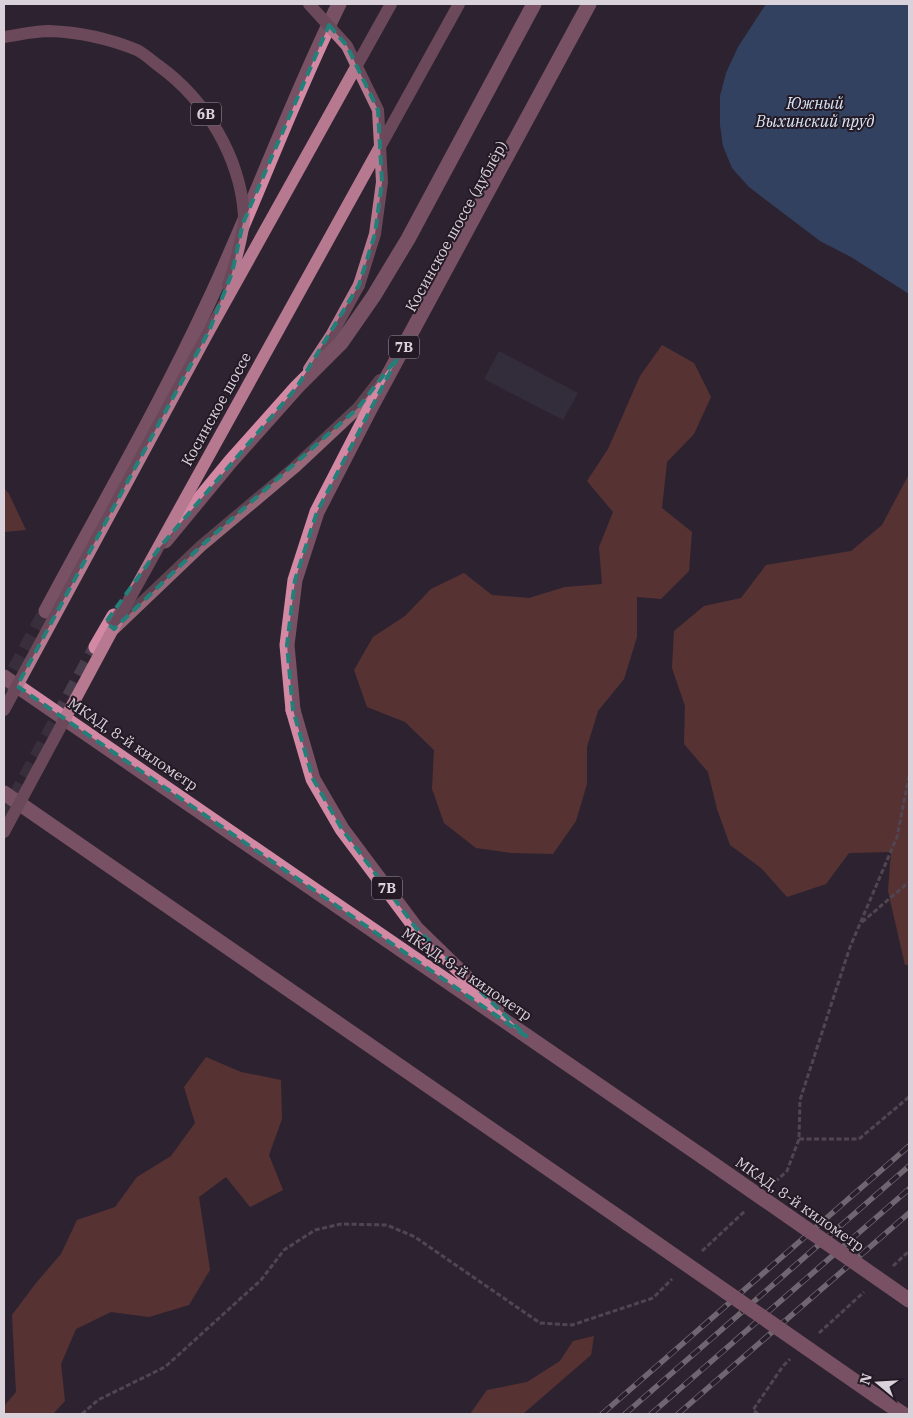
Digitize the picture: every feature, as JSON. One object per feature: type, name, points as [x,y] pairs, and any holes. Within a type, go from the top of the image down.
[{"type":"highway","points":[[46,611],[189,343],[235,242],[317,48],[339,4]]},
{"type":"highway","points":[[96,647],[125,596],[160,547],[231,461],[297,388],[341,343],[373,297],[408,239],[534,4]]},
{"type":"highway","name":"7B","points":[[526,1036],[416,928],[342,829],[313,779],[293,710],[287,645],[295,580],[317,512],[370,409],[588,4]]},
{"type":"highway","name":"МКАД, 8-й километр","points":[[4,677],[909,1300]]},
{"type":"highway","points":[[4,795],[902,1414]]},
{"type":"main road","points":[[297,388],[332,334],[359,284],[375,234],[382,182],[378,110],[347,46],[309,4]]},
{"type":"main road","points":[[4,710],[209,331],[391,4]]},
{"type":"main road","name":"Косинское шоссе","points":[[4,832],[128,600],[459,4]]},
{"type":"main road","name":"Косинское шоссе (дублёр)","points":[[96,647],[201,546],[294,468],[358,408],[401,354],[442,289],[596,4]]},
{"type":"main road","name":"6B","points":[[4,37],[48,31],[94,36],[138,51],[170,74],[194,96],[221,136],[237,175],[244,217],[232,273],[209,331]]},
{"type":"path","points":[[860,924],[909,882]]},
{"type":"path","points":[[799,1139],[859,1139],[909,1098]]},
{"type":"highlighted area","points":[[329,25],[347,46],[378,110],[382,182],[375,234],[359,285],[297,387],[160,547],[106,622],[114,629],[201,546],[358,408],[398,357],[317,512],[295,580],[287,645],[293,710],[313,779],[342,829],[416,928],[526,1036],[17,686],[209,331],[232,273],[243,223]]},
{"type":"shaded area","points":[[662,345],[694,363],[711,397],[694,434],[667,462],[662,508],[692,532],[689,571],[661,599],[637,597],[637,637],[624,679],[598,711],[587,747],[587,784],[576,821],[553,854],[512,853],[476,848],[444,823],[432,789],[434,750],[405,722],[367,707],[354,670],[373,637],[405,616],[431,589],[464,573],[492,595],[529,598],[565,587],[602,584],[599,547],[613,512],[587,481],[608,449],[640,376]]},
{"type":"shaded area","points":[[909,474],[909,965],[905,965],[888,891],[891,852],[849,853],[826,884],[787,897],[761,868],[730,845],[717,809],[708,772],[684,744],[685,706],[672,668],[674,631],[704,606],[741,598],[766,565],[851,551],[882,525]]},
{"type":"shaded area","points":[[4,488],[9,494],[26,530],[4,532]]},
{"type":"shaded area","points":[[206,1057],[241,1072],[281,1080],[282,1119],[269,1155],[283,1190],[250,1207],[226,1177],[199,1197],[210,1270],[189,1305],[149,1317],[111,1312],[76,1329],[61,1364],[65,1401],[53,1414],[4,1414],[4,1406],[16,1392],[12,1315],[61,1254],[77,1220],[115,1207],[137,1177],[171,1156],[195,1123],[184,1087]]},
{"type":"shaded area","points":[[594,1336],[591,1355],[523,1414],[470,1414],[487,1390],[527,1382],[560,1361],[573,1341]]},
{"type":"water","name":"Южный Выхинский пруд","points":[[766,4],[909,4],[909,294],[851,257],[820,241],[749,187],[732,168],[723,146],[720,125],[720,96],[726,73],[738,47]]},
{"type":"building","points":[[499,351],[578,393],[563,420],[484,379]]},
{"type":"tunnel","points":[[4,690],[46,611]]},
{"type":"tunnel","points":[[4,818],[96,647]]},
{"type":"railway","points":[[602,1414],[909,1146]]},
{"type":"railway","points":[[625,1414],[909,1166]]},
{"type":"railway","points":[[651,1414],[909,1189]]},
{"type":"railway","points":[[678,1414],[909,1213]]}]
